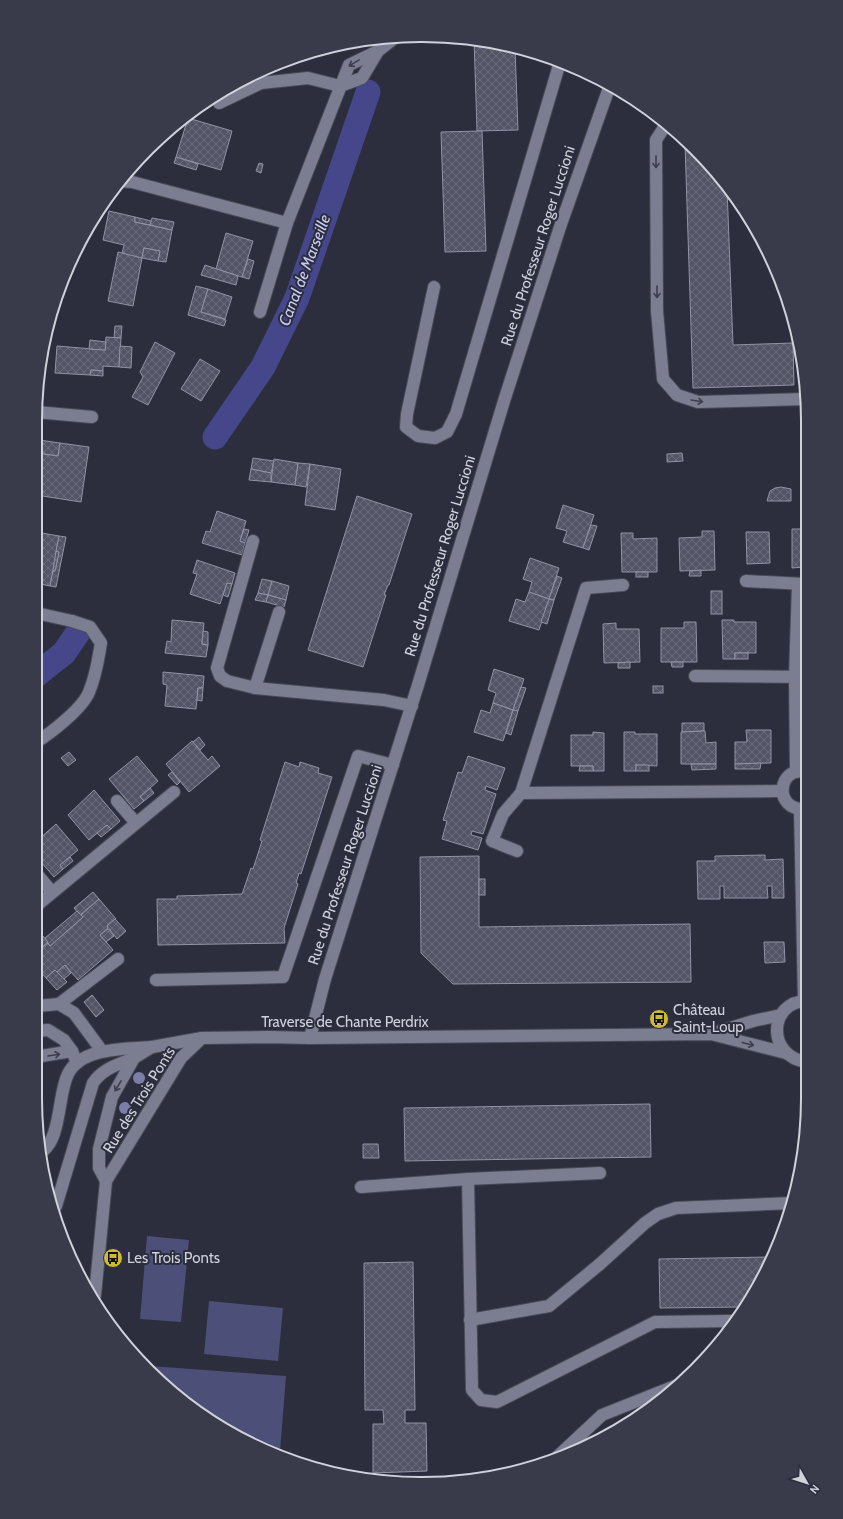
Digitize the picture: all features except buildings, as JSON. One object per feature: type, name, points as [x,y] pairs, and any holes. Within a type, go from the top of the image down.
[{"type":"street","points":[[260,312],[287,223],[349,65],[378,51],[387,44]]},
{"type":"street","points":[[219,103],[261,83],[308,78],[340,86],[362,78],[378,51]]},
{"type":"street","points":[[434,287],[407,414],[406,427],[418,436],[434,438],[447,432],[456,414],[558,68]]},
{"type":"street","name":"Rue du Professeur Roger Luccioni","points":[[310,1038],[325,979],[412,706],[504,401],[560,226],[608,91]]},
{"type":"street","points":[[663,129],[656,140],[657,312],[663,379],[677,395],[698,402],[800,398]]},
{"type":"street","points":[[127,182],[287,223]]},
{"type":"street","points":[[42,412],[92,416]]},
{"type":"street","points":[[253,541],[217,668],[220,676],[227,681],[255,688],[384,700],[412,706]]},
{"type":"street","points":[[746,582],[801,584]]},
{"type":"street","points":[[518,851],[492,841],[503,814],[521,793],[586,588],[623,585]]},
{"type":"street","points":[[255,688],[279,612]]},
{"type":"street","points":[[42,614],[72,621],[90,627],[101,643],[97,668],[89,694],[69,717],[42,738]]},
{"type":"street","points":[[801,630],[801,772],[786,778],[782,791],[790,806],[801,809]]},
{"type":"street","points":[[695,676],[800,677]]},
{"type":"street","points":[[156,980],[283,977],[358,756],[393,765]]},
{"type":"street","points":[[521,793],[782,791]]},
{"type":"street","points":[[42,901],[174,792]]},
{"type":"street","points":[[117,801],[136,823]]},
{"type":"street","points":[[42,880],[52,892]]},
{"type":"street","points":[[42,1006],[59,1004],[118,959]]},
{"type":"street","name":"Traverse de Chante Perdrix","points":[[711,1034],[781,1014],[789,1007],[801,1002]]},
{"type":"street","points":[[59,1004],[74,1013],[102,1051]]},
{"type":"street","points":[[781,1014],[777,1024],[777,1034],[780,1045],[786,1053]]},
{"type":"street","points":[[42,1030],[48,1030],[64,1040],[72,1051],[77,1063]]},
{"type":"street","name":"Traverse de Chante Perdrix","points":[[45,1149],[55,1131],[68,1074],[77,1063],[87,1056],[102,1051],[152,1047],[202,1038],[711,1034],[786,1053],[792,1058],[801,1061]]},
{"type":"street","name":"Rue des Trois Ponts","points":[[95,1291],[106,1181],[181,1058],[202,1038]]},
{"type":"street","name":"Rue des Trois Ponts","points":[[106,1181],[98,1168],[99,1149],[112,1096],[134,1058],[152,1047]]},
{"type":"street","points":[[42,1056],[72,1051]]},
{"type":"street","points":[[57,1203],[93,1083],[105,1070],[134,1058]]},
{"type":"street","points":[[361,1187],[468,1179],[600,1173]]},
{"type":"street","points":[[468,1179],[472,1390],[482,1400],[497,1402],[655,1322],[728,1322]]},
{"type":"street","points":[[470,1320],[549,1306],[600,1264],[645,1223],[658,1214],[676,1208],[786,1203]]},
{"type":"street","points":[[566,1448],[602,1415],[663,1391]]},
{"type":"shaded area","points":[[147,1236],[189,1240],[181,1322],[140,1319]]},
{"type":"shaded area","points":[[209,1301],[283,1308],[278,1361],[204,1354]]},
{"type":"shaded area","points":[[153,1366],[286,1376],[280,1450],[254,1438],[211,1413],[190,1399]]},
{"type":"waterway","name":"Canal de Marseille","points":[[215,437],[263,367],[297,298],[368,92]]},
{"type":"waterway","name":"Canal de Marseille","points":[[42,670],[64,653],[79,631]]},
{"type":"place","name":"Château Saint-Loup","points":[[659,1019]]},
{"type":"place","name":"Les Trois Ponts","points":[[113,1258]]}]
